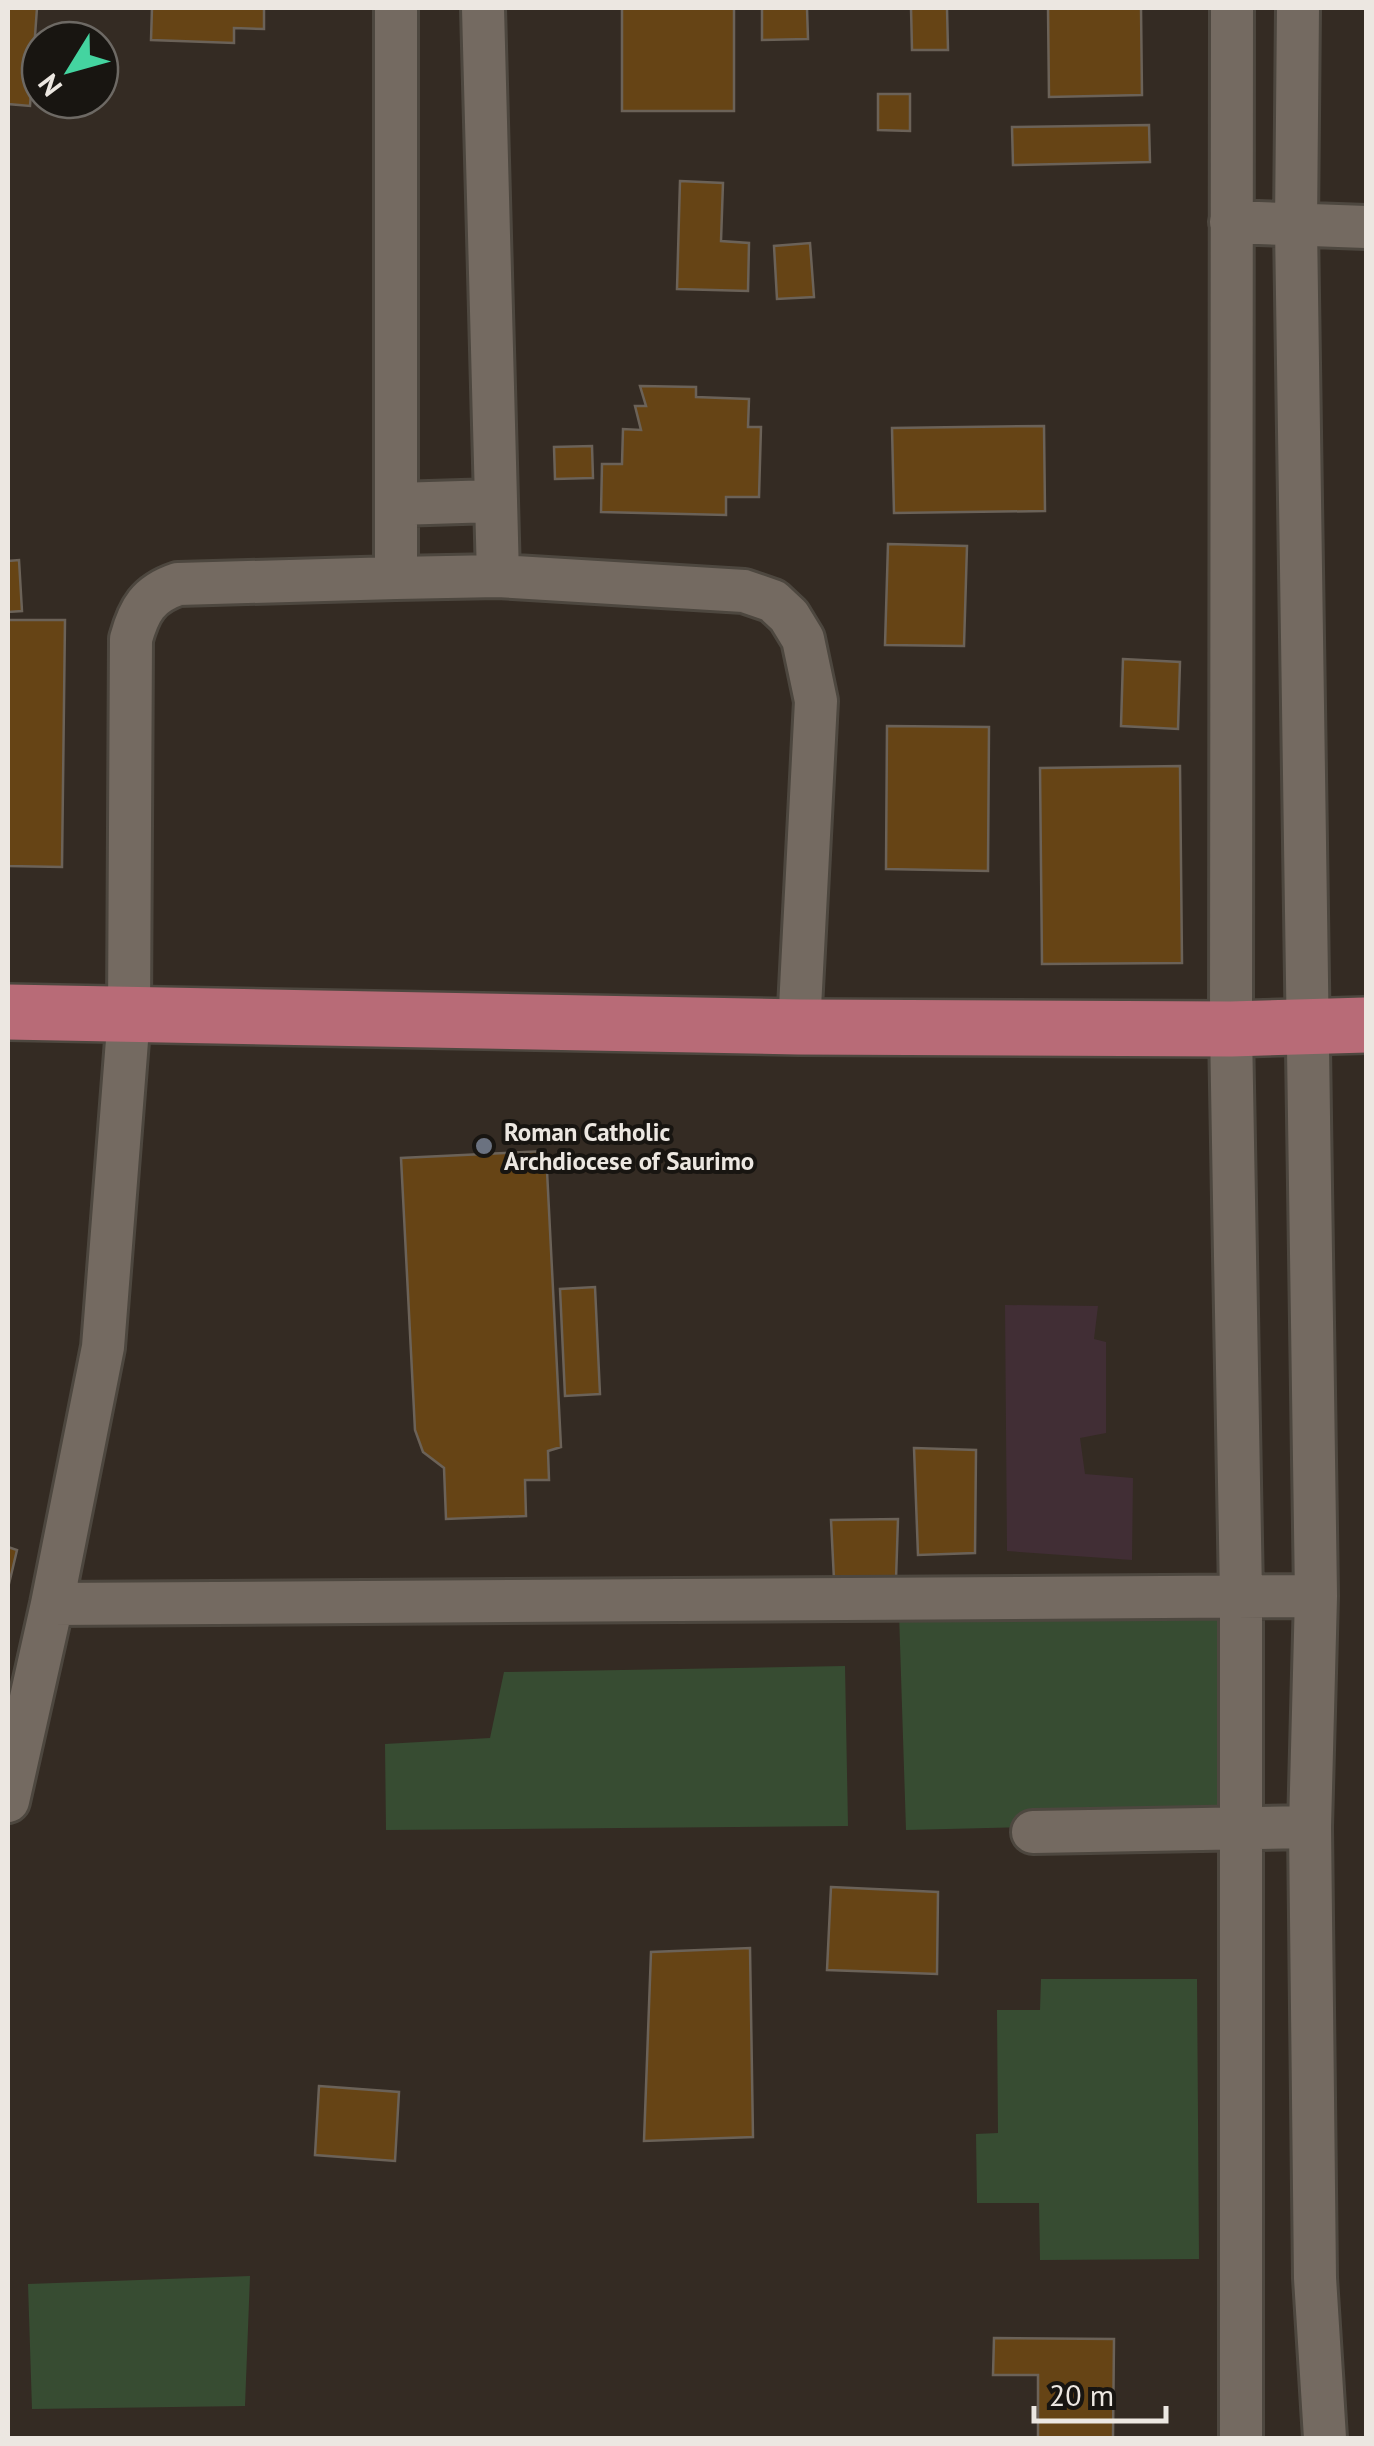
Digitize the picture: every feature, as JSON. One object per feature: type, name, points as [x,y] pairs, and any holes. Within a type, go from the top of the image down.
[{"type":"main road","points":[[8,1012],[798,1027],[1231,1029],[1366,1024]]},
{"type":"street","points":[[396,8],[396,578]]},
{"type":"street","points":[[484,8],[498,576]]},
{"type":"street","points":[[1232,8],[1231,1029],[1241,1595],[1241,2438]]},
{"type":"street","points":[[1298,8],[1296,226],[1316,1596],[1310,1827],[1316,2278],[1324,2438]]},
{"type":"street","points":[[1231,222],[1366,227]]},
{"type":"street","points":[[397,504],[494,501]]},
{"type":"street","points":[[8,1801],[103,1348],[128,1015],[132,640],[136,618],[145,602],[160,590],[178,584],[498,576],[744,591],[773,601],[789,616],[803,639],[816,701],[798,1027]]},
{"type":"street","points":[[52,1604],[1316,1596]]},
{"type":"street","points":[[1033,1832],[1310,1827]]},
{"type":"shaded area","points":[[1005,1305],[1098,1306],[1094,1339],[1106,1342],[1106,1433],[1080,1438],[1085,1474],[1133,1478],[1132,1560],[1007,1551]]},
{"type":"green space","points":[[1231,1604],[1238,1822],[906,1830],[899,1613]]},
{"type":"green space","points":[[845,1666],[848,1826],[386,1830],[385,1744],[490,1738],[504,1672]]},
{"type":"green space","points":[[1041,1979],[1197,1979],[1199,2259],[1040,2260],[1039,2203],[977,2203],[976,2134],[998,2133],[997,2010],[1040,2010]]},
{"type":"green space","points":[[250,2276],[245,2406],[32,2409],[28,2284]]},
{"type":"building","points":[[8,8],[37,8],[36,20],[20,20],[20,105],[8,104]]},
{"type":"building","points":[[152,8],[264,8],[264,29],[234,28],[234,43],[151,40]]},
{"type":"building","points":[[622,8],[734,8],[734,111],[622,111]]},
{"type":"building","points":[[762,8],[807,8],[808,39],[762,40]]},
{"type":"building","points":[[911,8],[947,8],[948,50],[912,50]]},
{"type":"building","points":[[1048,8],[1141,8],[1142,95],[1049,97]]},
{"type":"building","points":[[878,94],[910,94],[910,131],[878,130]]},
{"type":"building","points":[[1149,125],[1150,162],[1013,165],[1012,127]]},
{"type":"building","points":[[680,181],[723,183],[721,241],[749,243],[748,291],[677,289]]},
{"type":"building","points":[[810,243],[814,297],[777,299],[774,246]]},
{"type":"building","points":[[640,386],[696,387],[696,397],[749,399],[748,427],[761,427],[759,497],[726,497],[726,515],[601,512],[602,464],[622,464],[623,429],[641,430],[635,406],[646,406]]},
{"type":"building","points":[[1044,426],[1045,511],[894,513],[892,428]]},
{"type":"building","points":[[592,446],[593,478],[555,479],[554,447]]},
{"type":"building","points":[[888,544],[967,546],[964,646],[885,645]]},
{"type":"building","points":[[19,560],[22,611],[8,612],[8,561]]},
{"type":"building","points":[[8,620],[65,620],[62,867],[8,866]]},
{"type":"building","points":[[1123,659],[1180,662],[1178,729],[1121,726]]},
{"type":"building","points":[[887,726],[989,727],[988,871],[886,869]]},
{"type":"building","points":[[1180,766],[1182,963],[1042,964],[1040,768]]},
{"type":"building","points":[[546,1151],[561,1447],[548,1451],[549,1480],[525,1480],[526,1516],[446,1519],[444,1468],[423,1452],[415,1430],[401,1158]]},
{"type":"building","points":[[595,1287],[600,1394],[565,1396],[560,1289]]},
{"type":"building","points":[[914,1448],[976,1450],[975,1553],[918,1555]]},
{"type":"building","points":[[898,1519],[896,1580],[834,1580],[831,1520]]},
{"type":"building","points":[[8,1547],[17,1550],[8,1588]]},
{"type":"building","points":[[831,1887],[938,1892],[937,1974],[827,1970]]},
{"type":"building","points":[[750,1948],[753,2137],[644,2141],[651,1952]]},
{"type":"building","points":[[319,2086],[399,2092],[395,2161],[315,2155]]},
{"type":"building","points":[[994,2338],[1114,2339],[1113,2438],[1038,2438],[1038,2375],[993,2375]]},
{"type":"place","name":"Roman Catholic Archdiocese of Saurimo","points":[[484,1146]]}]
